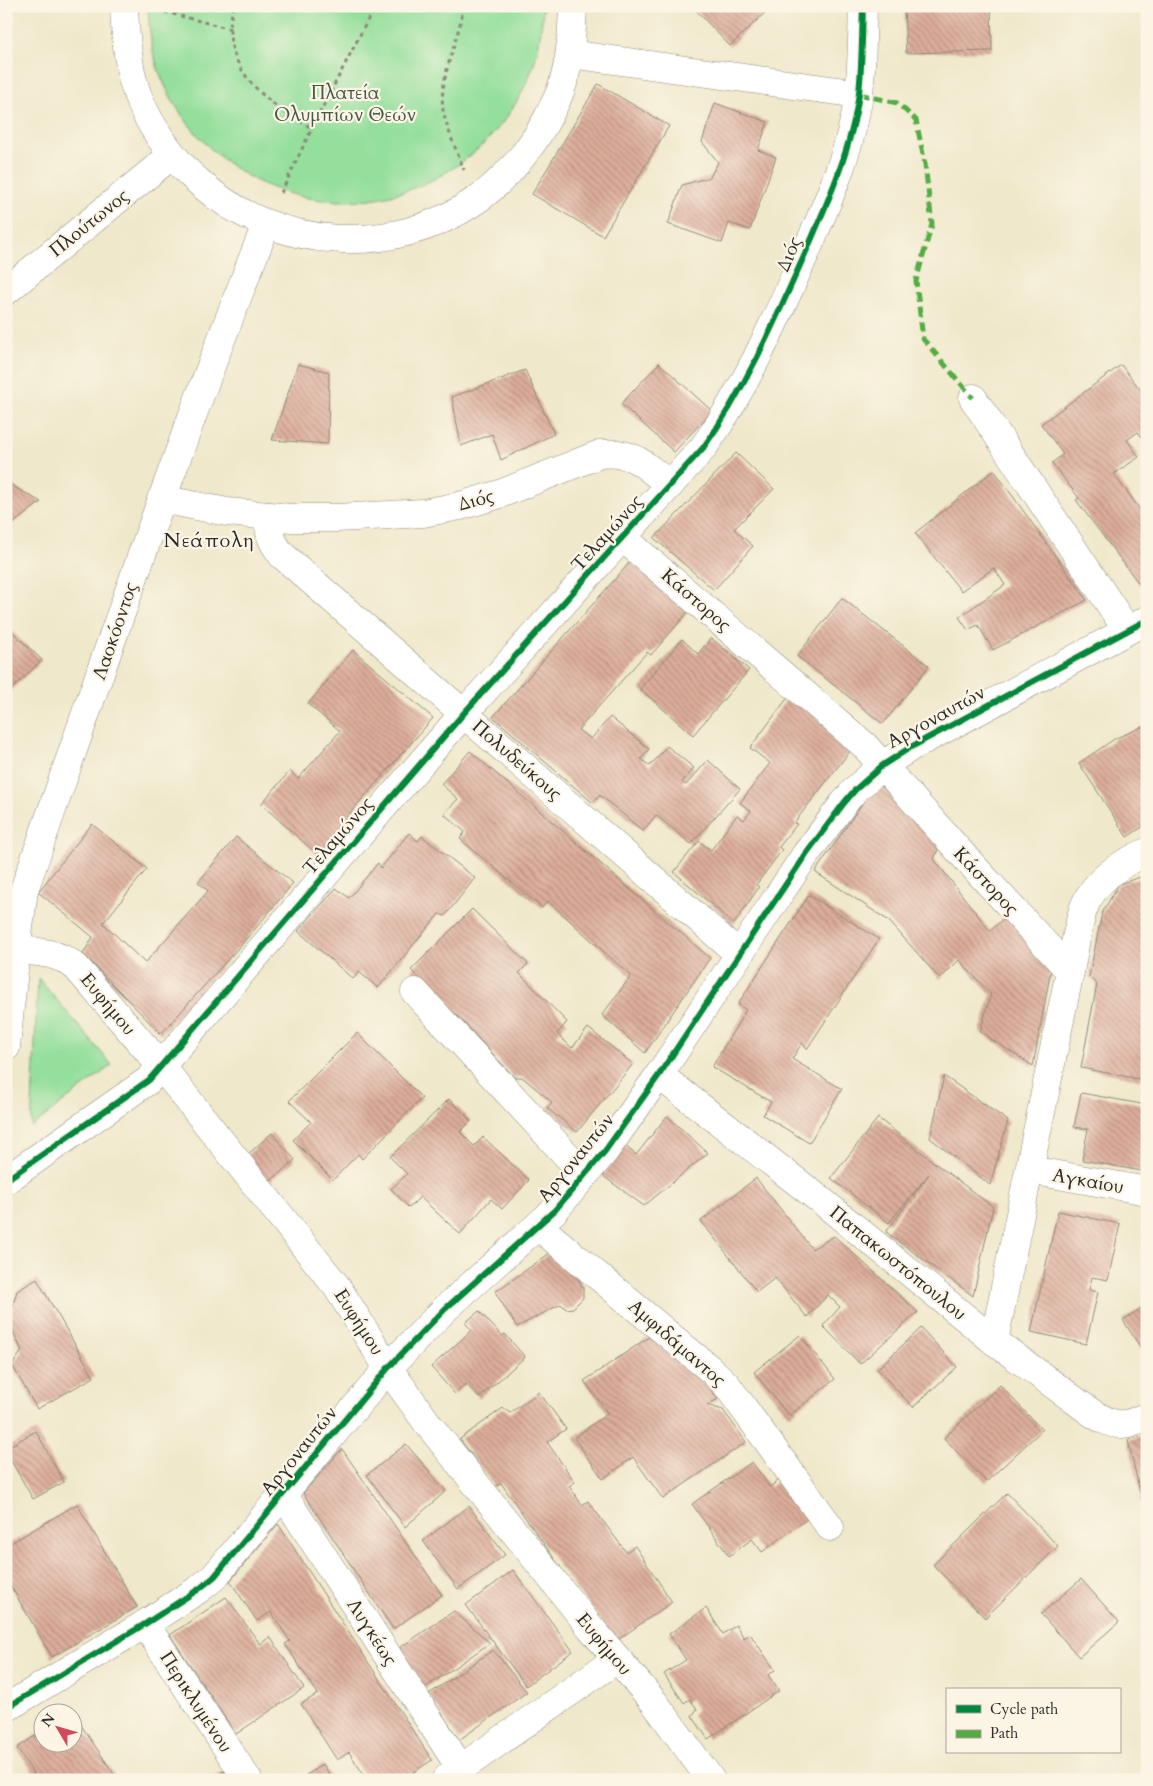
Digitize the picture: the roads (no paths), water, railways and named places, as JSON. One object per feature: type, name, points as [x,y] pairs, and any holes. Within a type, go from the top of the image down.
[{"type":"street","points":[[124,6],[125,43],[134,83],[150,121],[172,155],[192,177],[215,197],[239,212],[266,225],[308,236],[352,240],[395,235],[436,222],[475,201],[509,172],[537,137],[558,97],[570,54],[573,6]]},
{"type":"street","name":"Διός","points":[[161,499],[227,512],[268,516],[337,518],[423,513],[460,506],[500,494],[600,454],[612,453],[628,455],[636,459],[670,485],[703,448],[719,425],[769,335],[821,217],[834,184],[852,126],[859,94],[863,6]]},
{"type":"street","points":[[570,54],[859,94]]},
{"type":"street","name":"Πλούτωνος","points":[[6,291],[172,155]]},
{"type":"street","name":"Λαοκόοντος","points":[[6,1048],[16,950],[15,887],[233,306],[266,225]]},
{"type":"street","points":[[973,398],[1137,625]]},
{"type":"street","name":"Τελαμώνος","points":[[6,1180],[149,1080],[464,713],[670,485]]},
{"type":"street","name":"Πολυδεύκους","points":[[268,516],[270,534],[274,545],[282,555],[739,954]]},
{"type":"street","name":"Κάστορος","points":[[623,538],[864,745],[1070,971]]},
{"type":"street","name":"Αργοναυτών","points":[[6,1708],[145,1624],[210,1581],[388,1368],[445,1309],[538,1226],[564,1199],[605,1151],[659,1074],[806,854],[855,790],[882,765],[962,719],[1137,625]]},
{"type":"street","points":[[994,1341],[1083,910],[1091,895],[1108,875],[1129,859],[1147,852]]},
{"type":"street","name":"Ευφήμου","points":[[16,950],[51,953],[67,960],[76,967],[161,1066],[337,1287],[388,1368],[428,1424],[669,1722],[711,1780]]},
{"type":"street","points":[[415,992],[585,1175]]},
{"type":"street","name":"Παπακωστόπουλου","points":[[659,1074],[823,1202],[994,1341],[1092,1413],[1107,1422],[1125,1425],[1147,1416]]},
{"type":"street","name":"Αγκαίου","points":[[1030,1170],[1147,1192]]},
{"type":"street","name":"Αμφιδάμαντος","points":[[538,1226],[726,1384],[830,1527]]},
{"type":"street","name":"Λυγκέως","points":[[282,1494],[453,1774]]},
{"type":"street","name":"Περικλυμένου","points":[[145,1624],[248,1780]]},
{"type":"street","points":[[453,1774],[617,1659]]},
{"type":"district","name":"Νεάπολη","points":[[209,540]]},
{"type":"park label","name":"Πλατεία Ολυμπίων Θεών","points":[[345,104]]}]
